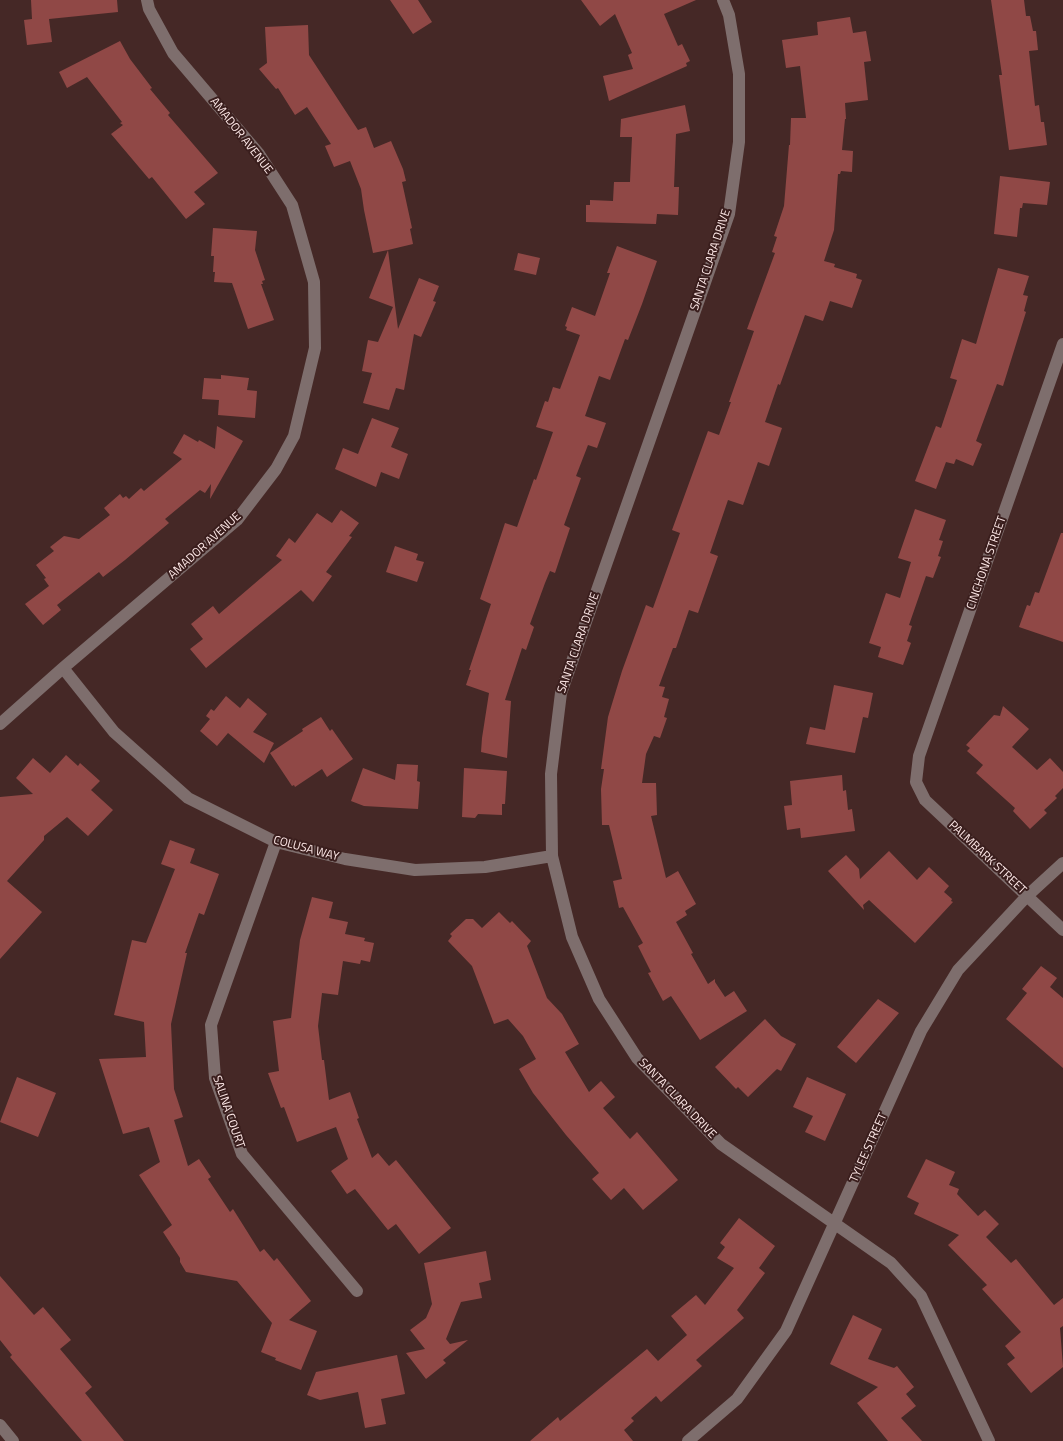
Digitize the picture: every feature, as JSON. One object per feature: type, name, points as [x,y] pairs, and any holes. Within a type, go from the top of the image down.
[{"type":"street","name":"AMADOR AVENUE","points":[[0,724],[237,520],[276,469],[294,436],[314,348],[314,282],[292,204],[259,154],[173,52],[146,0]]},
{"type":"street","name":"SANTA CLARA DRIVE","points":[[723,0],[729,15],[739,74],[739,142],[728,214],[561,693],[550,774],[552,856],[572,937],[599,999],[637,1058],[721,1144],[891,1263],[921,1296],[989,1441]]},
{"type":"street","name":"CINCHONA STREET","points":[[916,782],[919,756],[1063,344]]},
{"type":"street","name":"COLUSA WAY","points":[[63,668],[114,732],[188,798],[276,842],[345,860],[415,870],[485,867],[552,856]]},
{"type":"street","name":"PALMBARK STREET","points":[[916,782],[925,800],[1063,930]]},
{"type":"street","name":"SALINA COURT","points":[[276,842],[210,1025],[215,1078],[242,1154],[357,1291]]},
{"type":"street","name":"TYLEE STREET","points":[[688,1441],[737,1399],[786,1331],[926,1024],[958,970],[1027,896],[1063,863]]},
{"type":"street","points":[[0,1425],[13,1441]]},
{"type":"building","points":[[31,0],[117,0],[118,12],[49,19],[52,42],[27,45],[24,20],[32,19]]},
{"type":"building","points":[[390,0],[418,0],[432,22],[413,34]]},
{"type":"building","points":[[581,0],[696,0],[664,14],[678,46],[682,44],[690,61],[686,63],[687,66],[609,101],[603,76],[633,69],[628,55],[632,53],[615,14],[600,26]]},
{"type":"building","points":[[991,0],[1024,0],[1026,16],[1030,16],[1033,31],[1036,31],[1038,50],[1029,51],[1035,106],[1039,105],[1041,122],[1044,122],[1047,145],[1009,150],[999,75],[1002,75]]},
{"type":"building","points":[[850,17],[853,33],[866,31],[871,61],[864,62],[868,100],[845,103],[846,119],[842,150],[853,151],[852,172],[841,171],[838,174],[834,230],[824,261],[835,264],[834,267],[857,274],[856,278],[862,280],[852,308],[830,301],[823,321],[805,315],[765,422],[782,428],[769,466],[758,462],[743,505],[728,500],[710,553],[718,556],[698,613],[689,610],[676,648],[673,648],[659,686],[665,687],[662,697],[669,699],[664,717],[667,718],[660,738],[654,736],[646,754],[642,783],[656,783],[657,815],[651,816],[666,878],[678,871],[696,904],[685,911],[687,915],[676,922],[708,984],[715,979],[725,997],[734,991],[747,1011],[700,1040],[671,996],[663,1001],[648,973],[651,972],[638,946],[643,943],[623,907],[619,908],[613,881],[622,879],[609,825],[602,825],[601,789],[604,769],[601,769],[608,717],[622,671],[646,605],[653,608],[680,533],[672,530],[708,431],[719,435],[731,402],[729,402],[754,331],[747,329],[775,253],[772,252],[777,237],[774,236],[784,206],[791,118],[806,118],[800,66],[786,68],[782,40],[818,35],[817,22]]},
{"type":"building","points":[[308,25],[309,55],[358,130],[366,127],[374,148],[391,141],[406,181],[402,182],[412,228],[410,229],[413,244],[373,253],[361,189],[350,161],[334,167],[325,146],[331,144],[307,107],[295,115],[278,88],[276,89],[259,69],[267,63],[265,27]]},
{"type":"building","points":[[120,41],[130,59],[152,88],[150,89],[170,113],[168,115],[218,173],[194,192],[205,204],[186,219],[152,177],[149,179],[111,134],[123,125],[120,123],[122,122],[87,77],[67,88],[59,72]]},
{"type":"building","points":[[685,105],[690,131],[676,134],[674,187],[679,187],[678,215],[657,214],[656,224],[586,222],[586,205],[590,205],[590,200],[613,201],[614,182],[630,182],[632,137],[620,137],[621,119]]},
{"type":"building","points":[[1000,176],[1050,182],[1047,205],[1023,203],[1022,208],[1020,208],[1017,237],[994,234]]},
{"type":"building","points":[[213,228],[257,231],[255,250],[265,280],[261,284],[274,320],[248,329],[232,283],[214,282],[214,256],[211,256]]},
{"type":"building","points":[[617,246],[657,261],[628,340],[625,339],[610,380],[599,376],[585,416],[606,423],[597,448],[588,445],[576,476],[581,478],[564,525],[570,528],[555,573],[550,571],[545,583],[530,624],[534,627],[526,650],[522,648],[505,700],[511,701],[507,758],[481,752],[489,693],[466,685],[471,670],[469,670],[491,604],[480,599],[505,523],[517,527],[553,432],[536,427],[545,401],[548,402],[553,387],[560,389],[580,335],[566,330],[567,327],[565,326],[572,307],[595,316]]},
{"type":"building","points":[[388,250],[398,329],[419,278],[439,286],[433,301],[436,302],[421,337],[414,334],[404,390],[396,388],[389,410],[363,403],[372,373],[362,371],[368,340],[378,342],[393,307],[369,298]]},
{"type":"building","points":[[518,253],[540,258],[536,275],[514,270]]},
{"type":"building","points":[[998,268],[1029,276],[1023,295],[1028,296],[1024,311],[1026,312],[1003,386],[997,384],[976,441],[982,444],[973,466],[956,459],[954,464],[946,462],[936,489],[915,481],[936,426],[941,428],[957,380],[950,378],[962,339],[976,344]]},
{"type":"building","points":[[221,375],[249,378],[247,390],[257,391],[255,418],[218,415],[219,400],[202,399],[204,378],[221,379]]},
{"type":"building","points":[[372,418],[399,428],[391,447],[408,454],[399,479],[381,472],[376,487],[335,469],[343,448],[358,454]]},
{"type":"building","points":[[217,426],[243,441],[210,499],[211,484],[205,493],[200,490],[165,519],[169,523],[125,560],[103,577],[99,572],[57,605],[61,610],[43,625],[25,604],[49,586],[44,579],[46,578],[36,565],[54,551],[50,547],[64,536],[79,539],[110,515],[104,508],[120,494],[123,498],[126,496],[129,499],[141,488],[144,491],[182,459],[173,453],[184,434],[215,449]]},
{"type":"building","points":[[915,509],[946,520],[939,540],[943,541],[938,556],[941,557],[933,578],[926,576],[909,625],[912,626],[907,641],[911,643],[903,665],[878,657],[881,647],[869,643],[886,593],[900,598],[911,562],[898,558]]},
{"type":"building","points":[[341,510],[359,523],[349,536],[352,537],[326,572],[332,576],[313,602],[301,590],[206,668],[190,649],[203,639],[191,624],[213,606],[219,614],[282,560],[276,556],[289,538],[295,543],[317,513],[332,523]]},
{"type":"building","points":[[1061,533],[1063,533],[1063,642],[1019,627],[1027,605],[1030,606],[1035,592],[1039,593]]},
{"type":"building","points":[[395,546],[418,554],[416,560],[424,562],[417,582],[386,572]]},
{"type":"building","points":[[834,685],[873,693],[868,718],[863,717],[855,753],[806,744],[810,727],[825,730]]},
{"type":"building","points":[[226,696],[240,708],[248,698],[267,714],[253,732],[274,743],[264,763],[228,733],[217,746],[200,731],[210,719],[206,716],[211,709],[214,711]]},
{"type":"building","points":[[1003,706],[1029,729],[1012,747],[1037,770],[1050,758],[1063,772],[1063,788],[1055,796],[1057,798],[1044,810],[1047,813],[1030,829],[1013,811],[1015,808],[976,773],[983,765],[967,751],[970,748],[966,745],[994,715],[1000,716]]},
{"type":"building","points":[[321,717],[353,759],[327,777],[322,769],[295,787],[294,785],[292,786],[270,753]]},
{"type":"building","points":[[66,755],[78,766],[80,763],[100,781],[91,790],[113,810],[88,836],[67,817],[44,836],[44,840],[7,881],[42,912],[0,959],[0,797],[33,794],[16,778],[33,758],[50,773]]},
{"type":"building","points":[[397,764],[418,765],[417,781],[420,782],[418,809],[364,806],[351,801],[363,768],[395,780]]},
{"type":"building","points":[[464,768],[507,771],[505,804],[502,804],[502,815],[478,814],[475,818],[462,817]]},
{"type":"building","points":[[842,775],[843,791],[846,790],[848,810],[852,809],[855,831],[801,838],[800,828],[787,830],[784,806],[792,805],[790,781]]},
{"type":"building","points":[[170,840],[195,849],[190,863],[219,874],[204,915],[199,913],[185,953],[187,953],[171,1024],[174,1089],[183,1117],[174,1120],[188,1166],[199,1159],[211,1177],[208,1179],[230,1212],[233,1209],[260,1252],[264,1249],[274,1261],[277,1258],[311,1301],[289,1320],[317,1331],[301,1370],[275,1360],[276,1358],[261,1352],[272,1323],[237,1281],[186,1272],[180,1262],[180,1258],[163,1232],[172,1225],[139,1175],[160,1162],[149,1127],[123,1134],[99,1059],[146,1057],[144,1022],[114,1015],[132,940],[146,943],[175,869],[161,864]]},
{"type":"building","points":[[889,851],[917,880],[929,867],[949,886],[944,892],[953,902],[915,943],[869,900],[863,905],[864,910],[828,871],[846,855],[859,869],[860,879]]},
{"type":"building","points":[[312,897],[333,902],[329,918],[348,922],[345,934],[365,938],[364,941],[374,943],[370,962],[361,960],[360,964],[343,961],[338,995],[322,993],[318,1026],[322,1060],[324,1060],[329,1100],[350,1092],[359,1118],[357,1119],[372,1158],[378,1153],[389,1166],[396,1160],[451,1228],[419,1254],[396,1224],[388,1230],[355,1189],[347,1194],[331,1171],[348,1159],[336,1127],[297,1142],[284,1107],[281,1108],[268,1073],[279,1071],[273,1021],[291,1018],[300,940]]},
{"type":"building","points":[[499,912],[510,923],[512,921],[531,941],[527,946],[547,998],[562,1014],[579,1044],[565,1052],[589,1092],[601,1081],[615,1097],[603,1108],[630,1139],[637,1132],[678,1180],[643,1210],[624,1188],[611,1200],[592,1179],[599,1173],[533,1093],[519,1069],[536,1059],[523,1036],[508,1019],[494,1024],[472,966],[448,941],[452,936],[450,934],[466,919],[473,919],[482,928]]},
{"type":"building","points":[[1041,966],[1057,978],[1050,987],[1063,998],[1063,1068],[1006,1019],[1027,993],[1022,989]]},
{"type":"building","points":[[878,999],[899,1013],[856,1063],[837,1047]]},
{"type":"building","points":[[765,1019],[781,1036],[796,1044],[781,1071],[777,1069],[748,1097],[738,1087],[736,1089],[715,1067]]},
{"type":"building","points":[[17,1077],[56,1093],[38,1137],[0,1122]]},
{"type":"building","points":[[807,1077],[846,1094],[825,1141],[805,1132],[813,1116],[793,1107]]},
{"type":"building","points":[[926,1159],[955,1172],[949,1185],[959,1189],[957,1194],[978,1216],[985,1210],[999,1224],[986,1237],[1011,1263],[1016,1259],[1054,1305],[1063,1298],[1063,1326],[1060,1328],[1063,1367],[1031,1393],[1007,1364],[1015,1358],[1005,1346],[1021,1332],[982,1289],[987,1285],[948,1245],[959,1235],[914,1214],[919,1203],[907,1197]]},
{"type":"building","points":[[739,1218],[775,1246],[759,1268],[765,1273],[737,1310],[744,1318],[696,1360],[702,1366],[661,1402],[656,1396],[631,1418],[634,1421],[624,1430],[633,1441],[530,1441],[558,1417],[560,1421],[647,1349],[658,1361],[687,1335],[671,1316],[696,1295],[705,1305],[734,1268],[717,1258],[725,1247],[720,1243]]},
{"type":"building","points":[[486,1251],[491,1280],[479,1283],[482,1298],[461,1302],[446,1339],[450,1344],[468,1340],[443,1360],[446,1363],[426,1379],[406,1353],[425,1349],[410,1330],[426,1318],[432,1304],[424,1263]]},
{"type":"building","points":[[0,1276],[34,1315],[43,1307],[71,1340],[60,1349],[92,1387],[85,1393],[124,1441],[82,1441],[10,1357],[12,1355],[0,1340]]},
{"type":"building","points":[[853,1315],[882,1329],[868,1359],[894,1368],[897,1366],[914,1387],[906,1394],[916,1406],[901,1418],[922,1441],[888,1441],[857,1403],[878,1387],[830,1364]]},
{"type":"building","points":[[397,1355],[405,1394],[381,1399],[386,1424],[365,1428],[358,1392],[320,1400],[307,1395],[316,1372]]}]
